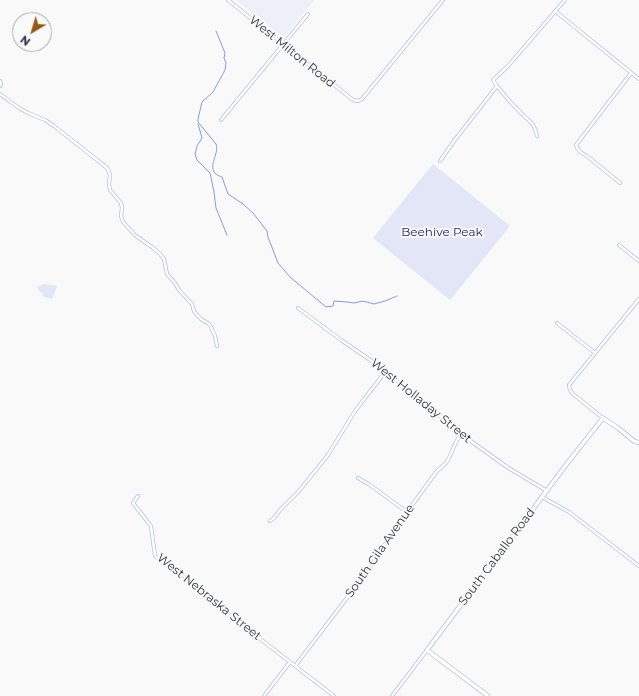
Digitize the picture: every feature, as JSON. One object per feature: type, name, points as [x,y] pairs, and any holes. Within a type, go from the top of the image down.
[{"type":"street","name":"West Milton Road","points":[[228,0],[353,100],[358,101],[362,99],[443,0]]},
{"type":"street","points":[[537,136],[532,123],[496,86],[493,80],[508,66],[565,0]]},
{"type":"street","points":[[555,11],[639,79]]},
{"type":"street","points":[[221,120],[308,14]]},
{"type":"street","points":[[620,183],[587,156],[581,153],[577,149],[576,145],[631,73]]},
{"type":"street","points":[[0,81],[0,86]]},
{"type":"street","points":[[440,161],[496,86]]},
{"type":"street","points":[[0,94],[19,108],[45,120],[54,126],[108,169],[110,175],[110,190],[121,203],[121,216],[123,222],[136,236],[152,247],[164,259],[167,274],[192,304],[197,315],[209,324],[215,336],[217,346]]},
{"type":"street","points":[[620,246],[639,261]]},
{"type":"street","points":[[639,299],[569,385],[573,394],[634,441],[639,443]]},
{"type":"street","name":"West Holladay Street","points":[[298,308],[385,372],[461,434],[506,467],[547,491]]},
{"type":"street","points":[[557,323],[595,353]]},
{"type":"street","points":[[270,521],[299,491],[328,455],[355,411],[385,372]]},
{"type":"street","name":"South Caballo Road","points":[[392,696],[542,497],[604,418]]},
{"type":"street","name":"South Gila Avenue","points":[[295,666],[366,573],[437,471],[450,458],[456,442],[461,434]]},
{"type":"street","points":[[358,478],[407,512]]},
{"type":"street","name":"West Nebraska Street","points":[[138,496],[133,502],[151,526],[155,556],[192,582],[251,634],[259,638],[334,696]]},
{"type":"street","points":[[542,497],[569,512],[639,566]]},
{"type":"street","points":[[426,650],[488,696]]},
{"type":"street","points":[[264,696],[290,662]]},
{"type":"shaded area","points":[[236,0],[314,0],[284,38]]},
{"type":"green space","name":"Beehive Peak","points":[[433,164],[510,226],[450,300],[373,238]]},
{"type":"green space","points":[[44,284],[57,286],[52,299],[42,296],[43,293],[40,292],[37,287]]},
{"type":"waterway","points":[[216,31],[225,53],[225,70],[213,92],[202,102],[198,122],[216,144],[217,147],[213,167],[217,175],[222,177],[228,194],[253,213],[267,231],[278,263],[290,277],[326,307],[333,306],[334,301],[354,303],[363,301],[374,304],[397,296]]},
{"type":"waterway","points":[[198,124],[202,138],[197,146],[195,154],[197,160],[210,173],[216,208],[227,235]]}]
